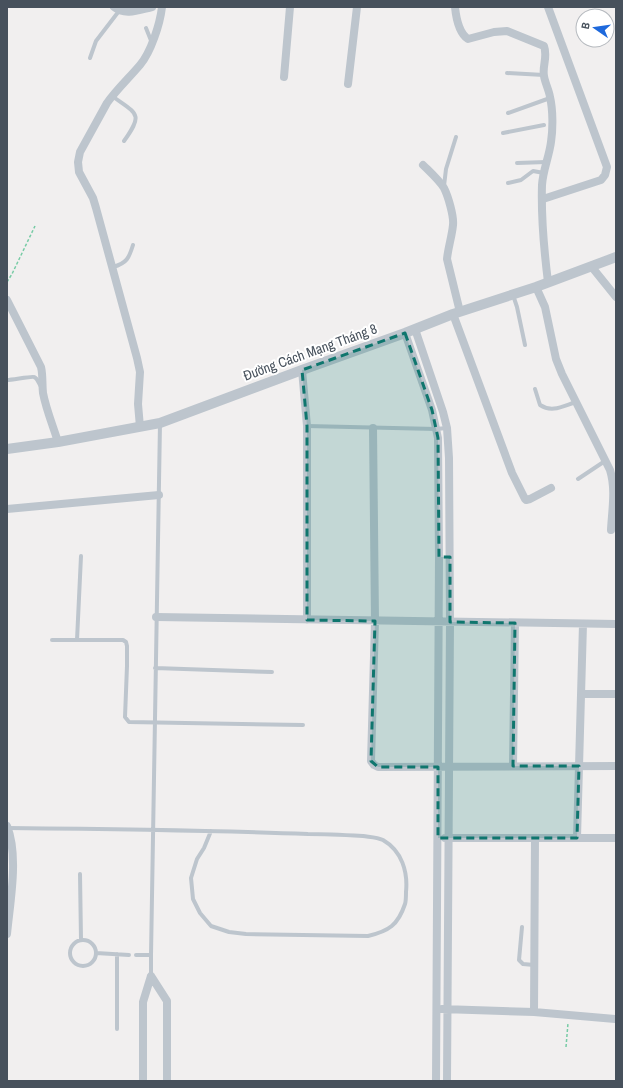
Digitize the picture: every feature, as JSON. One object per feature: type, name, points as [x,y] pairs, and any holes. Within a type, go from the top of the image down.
[{"type":"street","points":[[116,9],[127,12],[152,7]]},
{"type":"street","points":[[140,427],[138,404],[140,372],[137,358],[96,208],[79,172],[78,162],[80,152],[107,103],[141,64],[147,54],[161,16],[162,7]]},
{"type":"street","points":[[284,77],[290,7]]},
{"type":"street","points":[[348,84],[357,7]]},
{"type":"street","points":[[455,7],[457,19],[462,31],[468,39],[494,32],[506,31],[544,46],[546,50],[544,75],[550,98],[548,124],[551,144],[542,185],[544,242],[548,282]]},
{"type":"street","points":[[543,198],[601,180],[605,175],[607,167],[548,7]]},
{"type":"street","points":[[422,165],[444,188],[452,213],[453,220],[447,259],[457,313],[512,473],[525,500],[551,488]]},
{"type":"street","name":"Đường Cách Mạng Tháng 8","points":[[7,449],[58,442],[160,423],[457,313],[536,287],[616,257]]},
{"type":"street","points":[[591,266],[616,297]]},
{"type":"street","points":[[536,287],[545,307],[556,359],[562,374],[613,478],[614,487],[611,530]]},
{"type":"street","points":[[7,300],[41,367],[45,400],[58,442]]},
{"type":"street","points":[[405,333],[432,410],[438,438],[439,622],[436,1080],[447,1080],[450,622],[449,458],[447,428],[443,412],[415,329]]},
{"type":"street","points":[[302,370],[307,426],[307,620]]},
{"type":"street","points":[[373,428],[375,621],[371,760],[374,765],[378,767],[616,766]]},
{"type":"street","points":[[7,509],[159,495]]},
{"type":"street","points":[[439,557],[450,557]]},
{"type":"street","points":[[156,617],[616,624]]},
{"type":"street","points":[[513,766],[515,623]]},
{"type":"street","points":[[577,838],[583,624]]},
{"type":"street","points":[[582,694],[616,694]]},
{"type":"street","points":[[7,934],[10,872],[13,850],[8,827]]},
{"type":"street","points":[[438,838],[616,838]]},
{"type":"street","points":[[534,1012],[535,838]]},
{"type":"street","points":[[143,1081],[143,1002],[151,976]]},
{"type":"street","points":[[151,976],[167,1001],[168,1081]]},
{"type":"street","points":[[437,1009],[534,1012],[615,1019]]},
{"type":"lane","points":[[90,58],[96,41],[116,9]]},
{"type":"lane","points":[[146,28],[152,43]]},
{"type":"lane","points":[[507,73],[544,75]]},
{"type":"lane","points":[[112,96],[134,111],[136,115],[133,128],[124,141]]},
{"type":"lane","points":[[508,113],[550,98]]},
{"type":"lane","points":[[503,133],[548,124]]},
{"type":"lane","points":[[444,188],[446,169],[456,137]]},
{"type":"lane","points":[[517,163],[546,162]]},
{"type":"lane","points":[[508,183],[521,180],[533,171],[544,173]]},
{"type":"lane","points":[[113,267],[124,263],[130,255],[133,244]]},
{"type":"lane","points":[[513,295],[525,345]]},
{"type":"lane","points":[[7,380],[34,377],[43,391]]},
{"type":"lane","points":[[535,389],[540,404],[548,409],[553,409],[576,402]]},
{"type":"lane","points":[[151,976],[160,423]]},
{"type":"lane","points":[[307,426],[447,428]]},
{"type":"lane","points":[[578,479],[605,461]]},
{"type":"lane","points":[[77,640],[81,556]]},
{"type":"lane","points":[[52,640],[123,640],[126,642],[128,666],[125,717],[129,722],[303,725]]},
{"type":"lane","points":[[156,668],[272,672]]},
{"type":"lane","points":[[8,827],[270,832],[374,837],[382,839],[394,848],[405,867],[407,883],[405,903],[392,927],[368,936],[246,934],[229,932],[211,926],[200,913],[193,899],[191,878],[197,859],[204,848],[211,831]]},
{"type":"lane","points":[[80,874],[81,940]]},
{"type":"lane","points":[[522,928],[519,960],[523,964],[534,965]]},
{"type":"lane","points":[[81,940],[92,943],[96,953],[95,959],[91,964],[86,966],[80,966],[74,963],[71,959],[70,953],[76,942],[81,940]]},
{"type":"lane","points":[[96,953],[129,955]]},
{"type":"lane","points":[[117,954],[117,1029]]},
{"type":"lane","points":[[136,955],[151,955]]},
{"type":"path","points":[[7,282],[35,226]]},
{"type":"path","points":[[566,1047],[568,1015]]},
{"type":"highlighted area","points":[[405,333],[432,410],[438,438],[439,557],[450,557],[450,622],[515,623],[513,766],[579,766],[577,838],[438,838],[438,767],[378,767],[371,761],[375,621],[307,620],[307,426],[302,370]]}]
